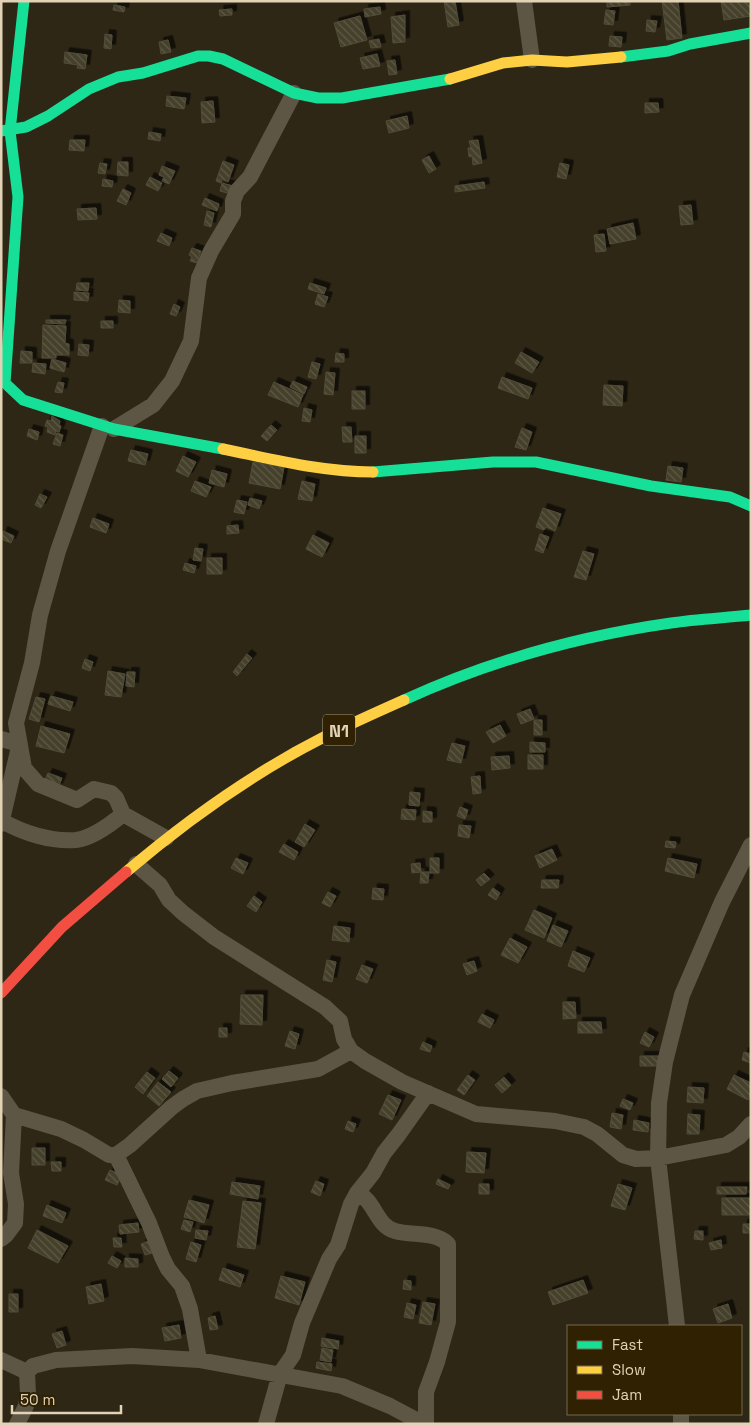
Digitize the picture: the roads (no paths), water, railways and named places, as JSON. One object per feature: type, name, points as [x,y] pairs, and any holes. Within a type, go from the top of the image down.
[{"type":"main road","points":[[24,1],[6,131],[18,197],[5,383],[15,394],[24,400],[108,427],[346,472],[374,472],[493,462],[536,462],[651,486],[730,497],[751,506]]},
{"type":"main road","points":[[6,131],[26,127],[48,116],[89,89],[118,77],[143,73],[198,56],[223,59],[294,93],[318,98],[342,98],[457,78],[503,63],[532,60],[567,62],[636,56],[751,33]]},
{"type":"main road","name":"N1","points":[[1,993],[62,927],[166,838],[255,776],[324,737],[437,685],[535,652],[671,623],[751,615]]},
{"type":"street","points":[[524,1],[532,60]]},
{"type":"street","points":[[166,838],[123,814],[116,798],[111,793],[94,789],[77,800],[38,784],[24,768],[16,724],[32,663],[40,615],[58,551],[108,427],[153,405],[172,381],[190,341],[199,278],[211,251],[233,214],[233,201],[237,191],[250,176],[294,93]]},
{"type":"street","points":[[1,739],[20,744]]},
{"type":"street","points":[[20,744],[2,822],[15,829],[44,837],[76,840],[94,833],[123,814]]},
{"type":"street","points":[[676,1325],[658,1158],[660,1103],[665,1062],[682,995],[722,902],[751,845]]},
{"type":"street","points":[[136,864],[160,885],[169,900],[182,913],[214,937],[330,1010],[340,1021],[344,1039],[351,1050],[364,1061],[402,1082],[476,1114],[555,1121],[584,1127],[597,1134],[624,1155],[636,1159],[658,1158],[726,1145],[739,1137],[751,1124]]},
{"type":"street","points":[[14,1115],[61,1129],[109,1154],[116,1154],[130,1145],[182,1099],[198,1091],[318,1069],[351,1050]]},
{"type":"street","points":[[266,1424],[280,1374],[293,1355],[305,1317],[329,1259],[338,1245],[351,1204],[384,1153],[428,1093]]},
{"type":"street","points":[[1,1096],[14,1115],[11,1173],[16,1204],[15,1224],[1,1238]]},
{"type":"street","points":[[116,1154],[149,1223],[162,1257],[168,1269],[182,1286],[190,1309],[198,1360]]},
{"type":"street","points":[[17,1424],[26,1406],[28,1394],[27,1372],[33,1366],[56,1360],[132,1356],[198,1360],[342,1386],[390,1406],[425,1424],[426,1392],[448,1322],[448,1244],[434,1237],[395,1231],[383,1223],[364,1196],[357,1193]]},
{"type":"street","points":[[1,1360],[27,1372]]}]
